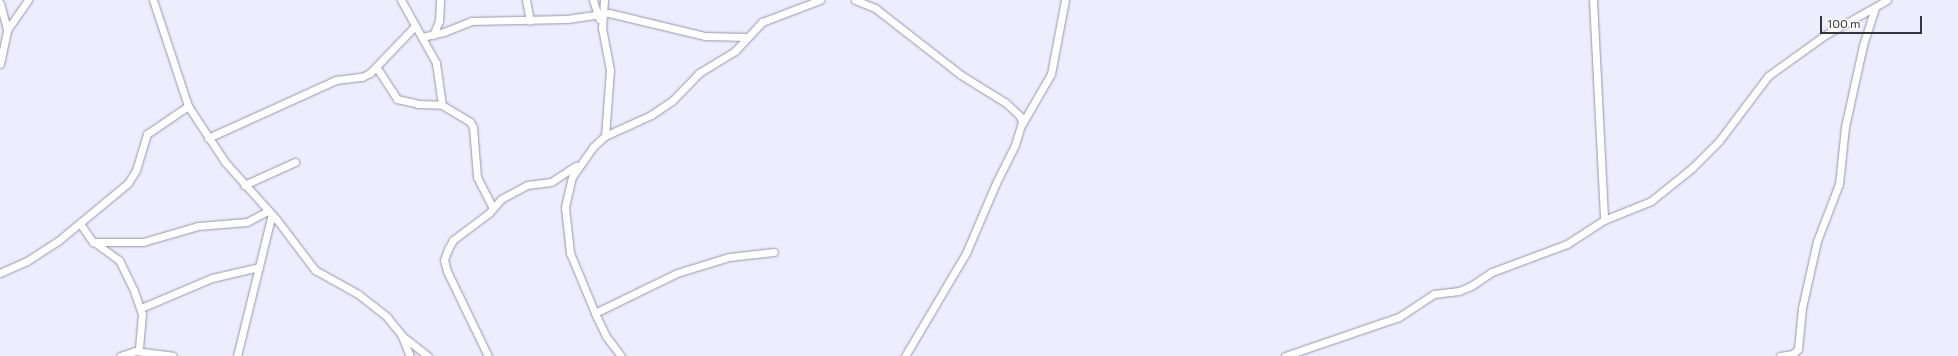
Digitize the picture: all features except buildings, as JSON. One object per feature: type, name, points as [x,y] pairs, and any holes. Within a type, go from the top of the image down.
[{"type":"street","points":[[0,64],[7,30],[28,0]]},
{"type":"street","points":[[153,0],[188,106],[208,138],[244,185],[270,212],[315,270],[378,308],[401,334],[428,356]]},
{"type":"street","points":[[401,0],[411,15],[414,27],[422,37],[436,63],[442,105]]},
{"type":"street","points":[[432,35],[438,21],[440,0]]},
{"type":"street","points":[[526,0],[530,21]]},
{"type":"street","points":[[593,0],[600,14],[610,70],[605,136]]},
{"type":"street","points":[[600,14],[604,0]]},
{"type":"street","points":[[855,0],[875,8],[961,75],[1006,103],[1020,116],[1022,124]]},
{"type":"street","points":[[905,356],[966,253],[996,182],[1015,145],[1022,124],[1051,74],[1065,0]]},
{"type":"street","points":[[1593,0],[1604,220]]},
{"type":"street","points":[[1285,356],[1399,317],[1429,296],[1471,286],[1492,272],[1567,244],[1604,220],[1643,206],[1662,193],[1719,141],[1768,76],[1825,34],[1887,0]]},
{"type":"street","points":[[488,356],[450,280],[444,260],[453,240],[493,208],[501,199],[523,186],[547,183],[561,177],[582,160],[605,136],[667,106],[699,73],[735,51],[747,37],[766,20],[814,1]]},
{"type":"street","points":[[0,3],[7,30]]},
{"type":"street","points":[[1780,356],[1793,354],[1798,348],[1802,308],[1817,241],[1839,184],[1845,127],[1863,45],[1879,5]]},
{"type":"street","points":[[422,37],[432,35],[471,21],[567,20],[600,14],[705,36],[747,37]]},
{"type":"street","points":[[208,138],[336,80],[362,77],[377,68],[384,56],[414,27]]},
{"type":"street","points":[[377,68],[397,99],[418,104],[442,105],[470,122],[473,128],[476,177],[493,208]]},
{"type":"street","points":[[0,273],[27,261],[81,224],[132,178],[147,134],[188,106]]},
{"type":"street","points":[[582,160],[572,177],[567,191],[567,230],[575,269],[606,336],[621,356]]},
{"type":"street","points":[[244,185],[295,162]]},
{"type":"street","points":[[93,242],[148,242],[198,226],[247,222],[270,212]]},
{"type":"street","points":[[237,356],[259,267],[270,212]]},
{"type":"street","points":[[81,224],[93,242],[119,260],[141,308],[139,351]]},
{"type":"street","points":[[595,313],[677,273],[729,257],[774,252]]},
{"type":"street","points":[[141,308],[212,278],[259,267]]},
{"type":"street","points":[[401,334],[410,356]]},
{"type":"street","points":[[120,356],[127,352],[139,351],[173,356]]}]
